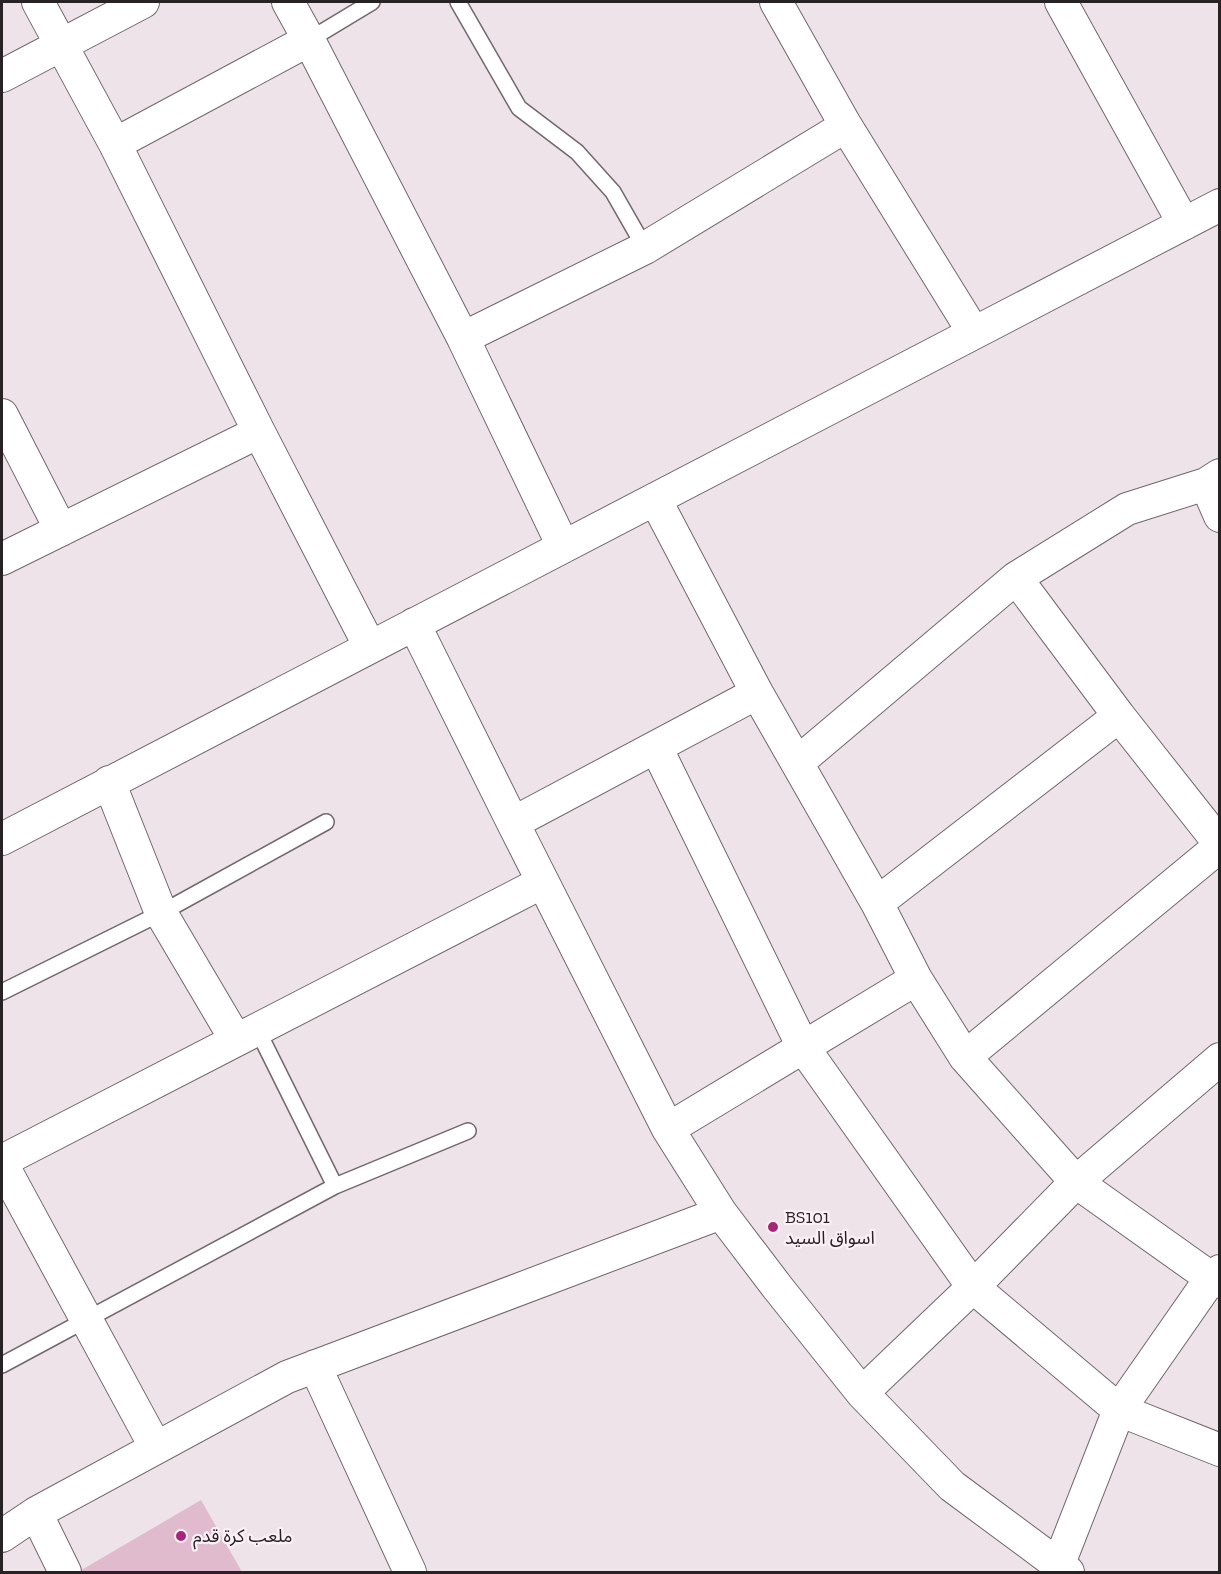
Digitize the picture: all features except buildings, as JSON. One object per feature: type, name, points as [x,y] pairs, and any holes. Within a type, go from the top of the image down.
[{"type":"street","points":[[38,2],[115,144],[370,647]]},
{"type":"street","points":[[2,76],[142,2]]},
{"type":"street","points":[[288,2],[463,338],[564,546]]},
{"type":"street","points":[[776,2],[846,126],[974,333]]},
{"type":"street","points":[[1061,2],[1184,224]]},
{"type":"street","points":[[115,144],[309,40]]},
{"type":"street","points":[[463,338],[645,248],[846,126]]},
{"type":"street","points":[[2,839],[1220,205]]},
{"type":"street","points":[[2,415],[61,530]]},
{"type":"street","points":[[2,559],[259,432]]},
{"type":"street","points":[[797,763],[1016,578],[1127,509],[1213,480],[1220,516]]},
{"type":"street","points":[[414,624],[668,1129],[721,1213],[862,1393],[952,1486],[1063,1569],[1119,1410],[1217,1277],[1076,1182],[965,1057],[916,979],[877,903],[757,693],[655,499]]},
{"type":"street","points":[[965,1057],[1220,845],[1119,716],[1016,578]]},
{"type":"street","points":[[513,823],[757,693]]},
{"type":"street","points":[[877,903],[1119,716]]},
{"type":"street","points":[[656,747],[803,1047],[973,1287],[1119,1410],[1220,1450]]},
{"type":"street","points":[[109,782],[161,913],[247,1035]]},
{"type":"street","points":[[156,1448],[2,1163],[543,882]]},
{"type":"street","points":[[668,1129],[916,979]]},
{"type":"street","points":[[862,1393],[973,1287],[1076,1182],[1220,1059]]},
{"type":"street","points":[[2,1536],[36,1513],[287,1377],[721,1213]]},
{"type":"street","points":[[315,1366],[410,1572]]},
{"type":"street","points":[[36,1513],[65,1572]]},
{"type":"lane","points":[[309,40],[372,2]]},
{"type":"lane","points":[[458,2],[519,108],[577,152],[614,192],[645,248]]},
{"type":"lane","points":[[2,992],[161,913],[326,822]]},
{"type":"lane","points":[[247,1035],[334,1186]]},
{"type":"lane","points":[[2,1365],[334,1186],[468,1131]]},
{"type":"shaded area","name":"ملعب كرة قدم","points":[[201,1500],[242,1572],[78,1572]]},
{"type":"place","name":"BS101 اسواق السيد","points":[[773,1227]]},
{"type":"place","name":"ملعب كرة قدم","points":[[181,1536]]}]
